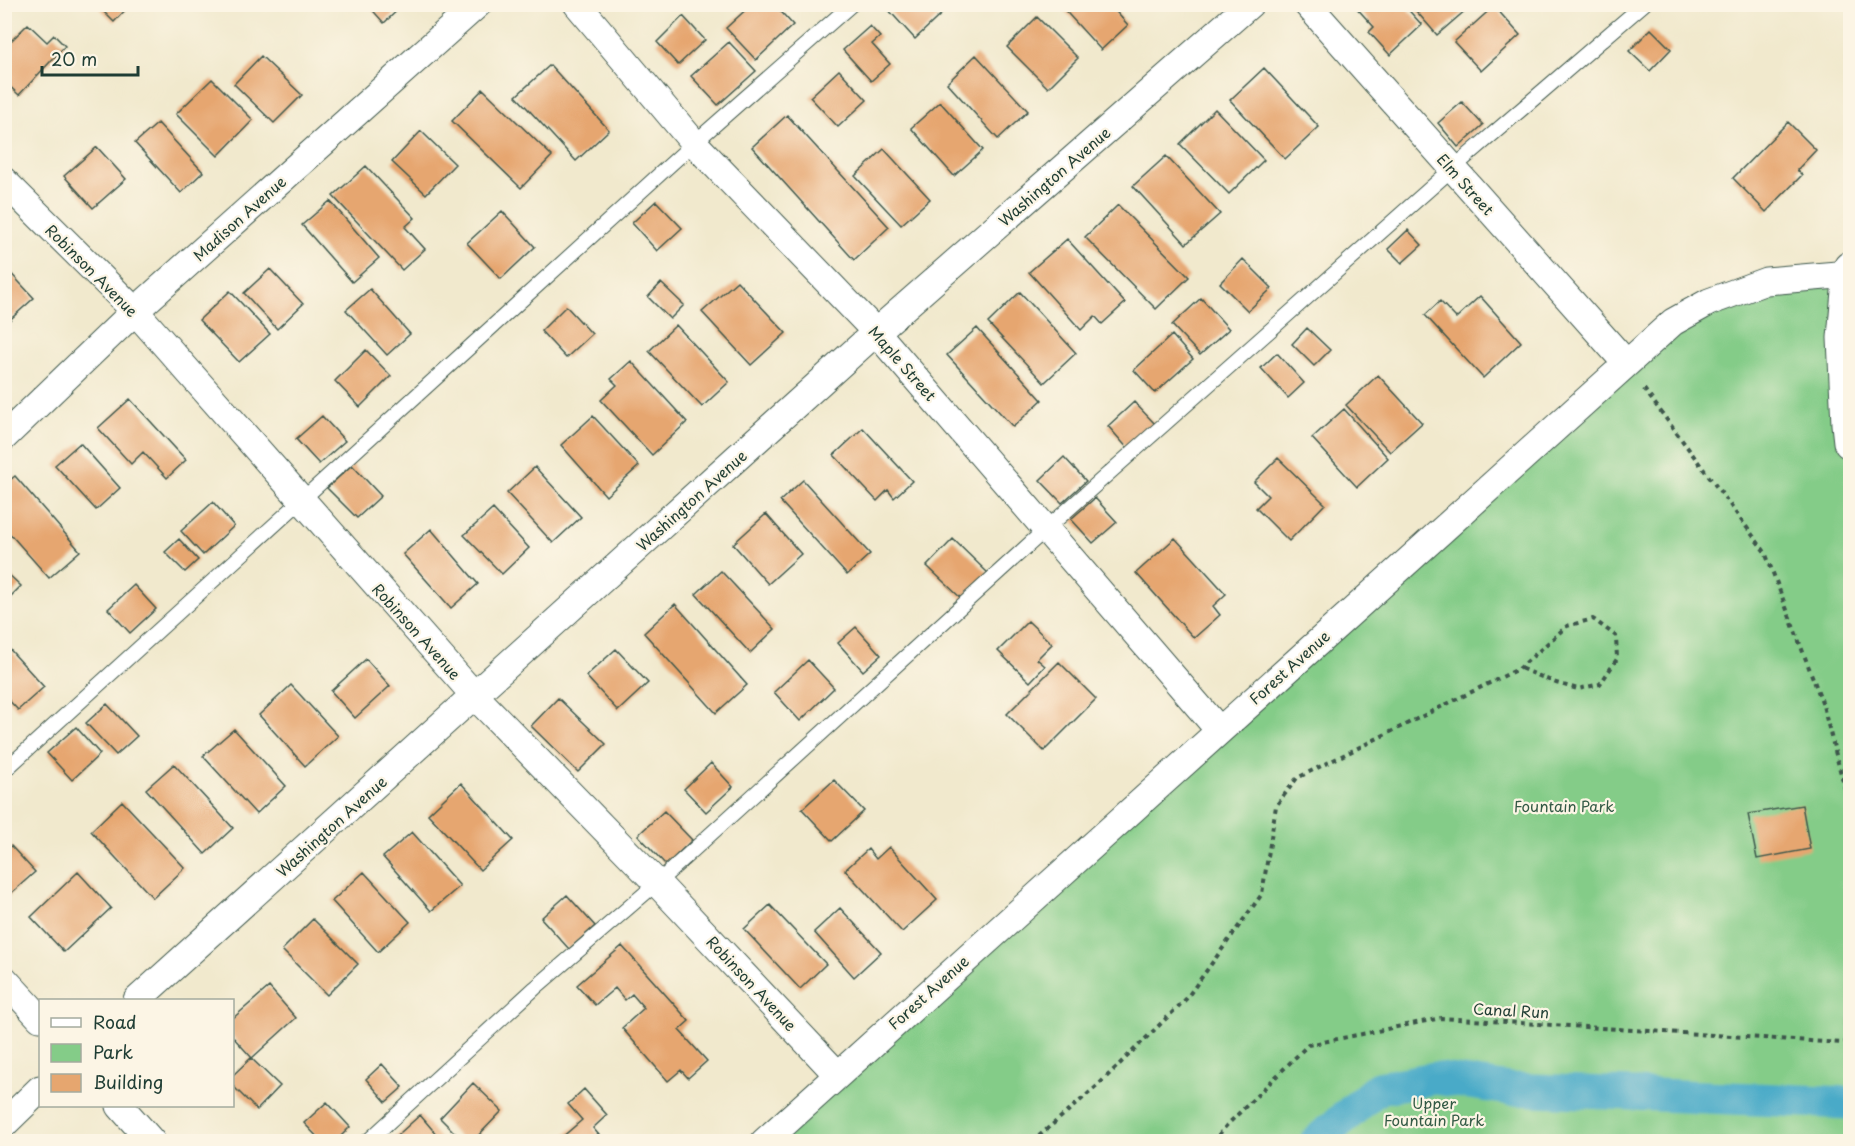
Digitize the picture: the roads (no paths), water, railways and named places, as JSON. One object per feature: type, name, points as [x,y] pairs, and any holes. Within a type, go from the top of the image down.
[{"type":"street","name":"Madison Avenue","points":[[4,437],[135,311],[478,4]]},
{"type":"street","name":"Maple Street","points":[[577,4],[694,143],[876,332],[1219,730]]},
{"type":"street","name":"Washington Avenue","points":[[138,999],[876,332],[1250,4]]},
{"type":"street","name":"Elm Street","points":[[1307,4],[1626,363]]},
{"type":"street","name":"Robinson Avenue","points":[[4,182],[135,311],[474,696],[657,883],[837,1074]]},
{"type":"street","name":"Forest Avenue","points":[[764,1142],[1673,322],[1709,302],[1766,281],[1850,271]]},
{"type":"street","points":[[1850,271],[1844,338],[1851,442]]},
{"type":"street","points":[[4,979],[39,1017]]},
{"type":"street","points":[[4,1124],[39,1090]]},
{"type":"street","points":[[121,1107],[152,1142]]},
{"type":"lane","points":[[4,771],[694,143],[852,4]]},
{"type":"lane","points":[[367,1142],[536,988],[657,883],[1046,529],[1452,169],[1644,4]]},
{"type":"waterway","points":[[1316,1142],[1378,1088],[1435,1078],[1510,1089],[1850,1103]]},
{"type":"park label","name":"Fountain Park","points":[[1564,805]]},
{"type":"park label","name":"Upper Fountain Park","points":[[1434,1110]]}]
